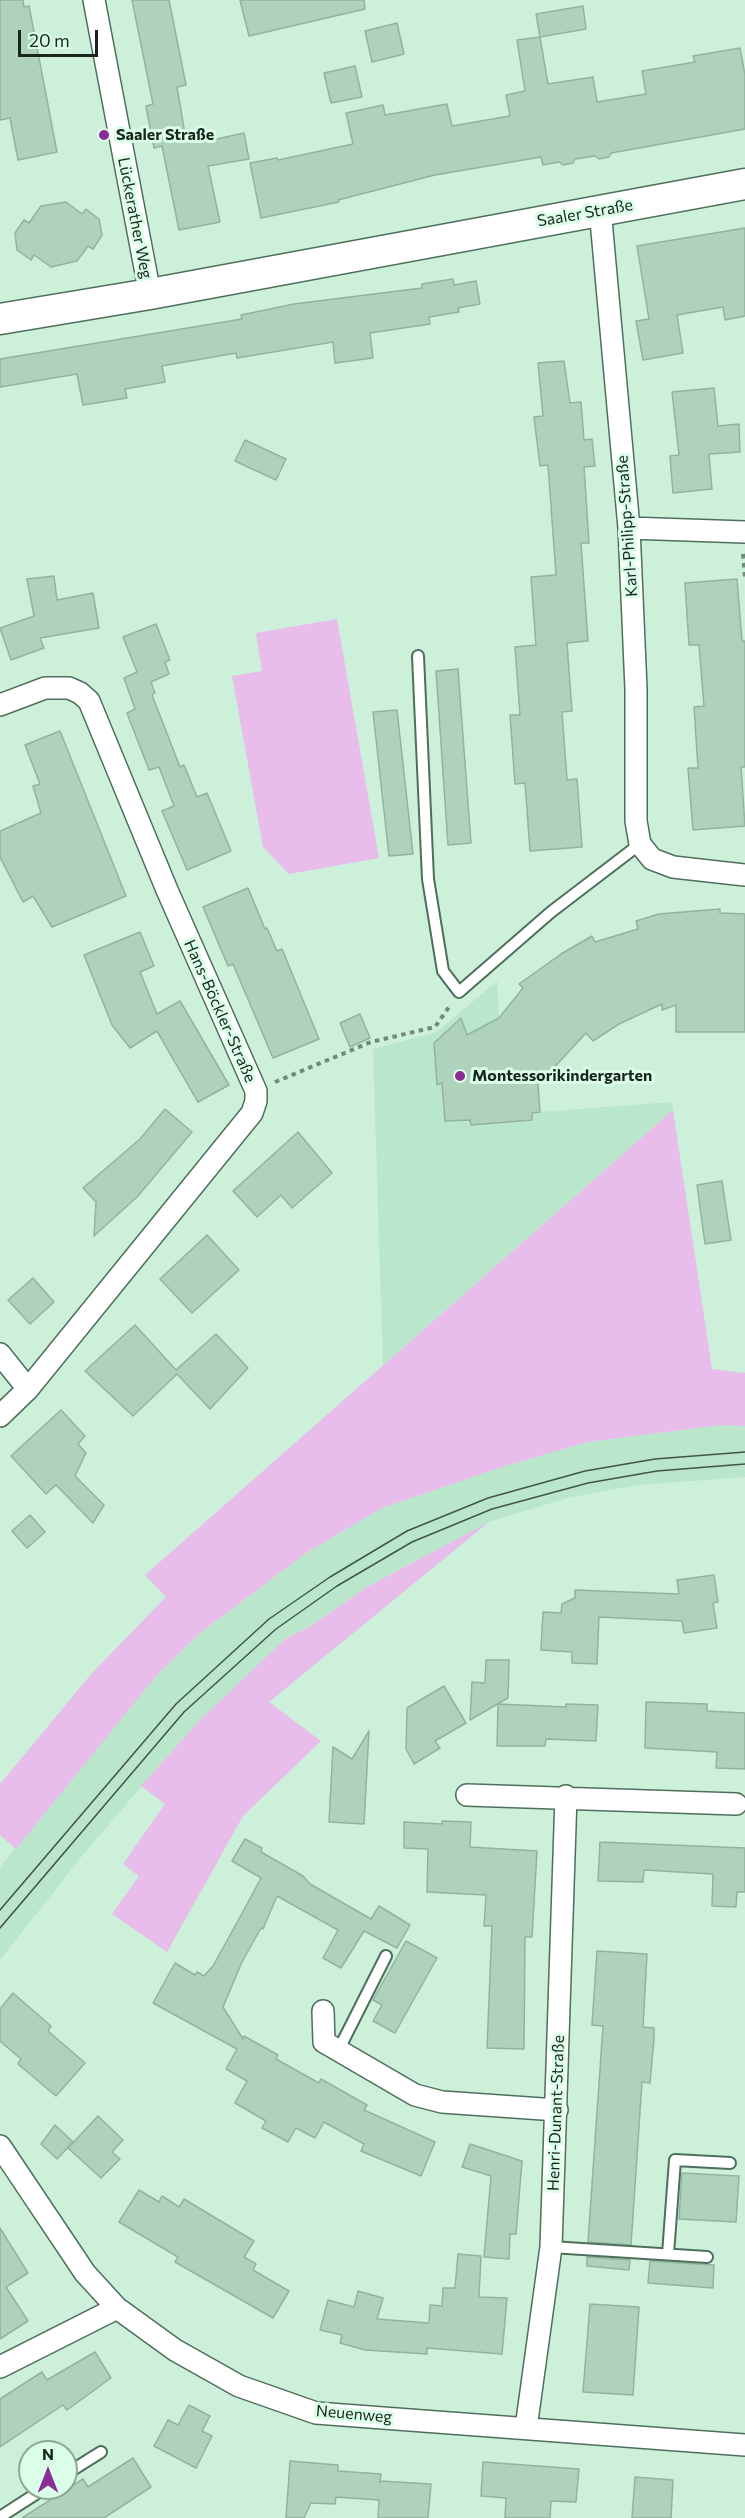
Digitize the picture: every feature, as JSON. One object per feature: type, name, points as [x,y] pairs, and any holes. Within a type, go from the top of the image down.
[{"type":"street","name":"Lückerather Weg","points":[[94,0],[150,294]]},
{"type":"street","name":"Saaler Straße","points":[[0,319],[150,294],[745,184]]},
{"type":"street","name":"Karl-Philipp-Straße","points":[[600,209],[629,528],[636,688],[636,821],[640,844]]},
{"type":"street","points":[[629,528],[745,532]]},
{"type":"street","name":"Hans-Böckler-Straße","points":[[0,705],[45,688],[69,688],[80,693],[89,701],[166,890],[256,1091],[252,1113],[28,1389],[0,1416]]},
{"type":"street","points":[[640,844],[652,859],[674,867],[745,875]]},
{"type":"street","points":[[0,1354],[28,1389]]},
{"type":"street","points":[[467,1795],[736,1804]]},
{"type":"street","name":"Henri-Dunant-Straße","points":[[526,2428],[550,2247],[557,2110],[566,1797]]},
{"type":"street","points":[[323,2011],[324,2042],[424,2097],[442,2102],[557,2110]]},
{"type":"street","name":"Neuenweg","points":[[0,2146],[85,2273],[117,2308],[175,2350],[239,2386],[316,2413],[745,2445]]},
{"type":"street","points":[[0,2367],[117,2308]]},
{"type":"lane","points":[[418,656],[429,879],[443,971],[459,992],[551,912],[640,844]]},
{"type":"lane","points":[[338,2051],[386,1956]]},
{"type":"lane","points":[[668,2254],[675,2160],[730,2163]]},
{"type":"lane","points":[[550,2247],[706,2257]]},
{"type":"lane","points":[[78,2466],[101,2452]]},
{"type":"lane","points":[[0,2517],[26,2500]]},
{"type":"path","points":[[256,1091],[371,1042],[435,1027],[459,992]]},
{"type":"shaded area","points":[[337,619],[379,858],[289,874],[263,847],[232,676],[262,671],[256,633]]},
{"type":"shaded area","points":[[497,981],[502,1062],[538,1085],[541,1112],[672,1102],[673,1110],[383,1365],[373,1049],[437,1032]]},
{"type":"shaded area","points":[[673,1110],[712,1369],[745,1373],[745,1426],[720,1425],[588,1442],[505,1466],[382,1508],[306,1553],[200,1633],[156,1676],[16,1849],[0,1835],[0,1784],[93,1672],[166,1597],[145,1575]]},
{"type":"shaded area","points":[[720,1425],[745,1426],[745,1477],[638,1485],[567,1498],[489,1522],[367,1587],[309,1627],[285,1639],[198,1722],[165,1759],[82,1856],[0,1960],[0,1867],[156,1676],[200,1633],[306,1553],[382,1508],[505,1466],[588,1442]]},
{"type":"shaded area","points":[[489,1522],[269,1702],[321,1741],[243,1816],[167,1952],[112,1914],[139,1876],[123,1864],[165,1804],[141,1786],[198,1722],[285,1639],[309,1627],[367,1587]]},
{"type":"building","points":[[0,0],[23,0],[24,7],[29,6],[57,152],[18,160],[10,118],[0,120]]},
{"type":"building","points":[[132,0],[169,0],[186,85],[177,87],[186,140],[202,137],[203,142],[244,133],[249,159],[208,166],[220,222],[179,230],[162,146],[154,148],[146,106],[153,104]]},
{"type":"building","points":[[240,0],[364,0],[365,9],[249,36]]},
{"type":"building","points":[[583,6],[586,29],[540,37],[536,14]]},
{"type":"building","points":[[397,23],[404,54],[372,62],[365,31]]},
{"type":"building","points":[[540,37],[548,84],[593,77],[597,102],[646,94],[642,71],[695,62],[693,56],[740,48],[745,75],[745,129],[611,153],[609,157],[599,159],[595,156],[575,159],[573,163],[563,165],[559,162],[543,165],[541,157],[435,175],[338,200],[339,202],[261,218],[250,163],[277,158],[278,160],[353,144],[346,113],[383,105],[385,115],[447,104],[452,126],[510,116],[506,95],[525,91],[517,40]]},
{"type":"building","points":[[355,66],[362,97],[331,103],[324,73]]},
{"type":"building","points":[[66,202],[82,214],[86,209],[99,219],[102,235],[93,249],[88,246],[77,261],[51,267],[34,255],[31,260],[17,250],[15,233],[24,220],[29,223],[41,206]]},
{"type":"building","points":[[745,228],[745,316],[725,320],[723,307],[677,315],[683,353],[643,360],[636,321],[649,319],[637,246]]},
{"type":"building","points":[[453,279],[454,285],[476,281],[480,304],[458,308],[459,312],[429,317],[430,324],[370,333],[373,358],[335,363],[333,342],[237,358],[236,353],[162,366],[165,382],[125,389],[127,398],[83,405],[77,374],[0,387],[0,359],[242,319],[241,315],[294,304],[422,288],[422,284]]},
{"type":"building","points":[[564,361],[570,403],[581,402],[584,440],[592,439],[595,466],[584,467],[589,543],[581,543],[588,641],[567,643],[572,711],[562,712],[567,780],[577,779],[582,847],[530,851],[525,783],[515,784],[510,715],[520,715],[515,647],[536,645],[531,577],[556,575],[548,465],[540,466],[534,417],[543,416],[538,363]]},
{"type":"building","points":[[714,388],[718,426],[739,424],[740,452],[709,454],[712,489],[673,493],[670,456],[679,455],[672,392]]},
{"type":"building","points":[[245,440],[286,459],[276,480],[235,461]]},
{"type":"building","points":[[54,576],[57,600],[93,593],[99,628],[40,638],[44,648],[11,660],[0,628],[34,616],[27,579]]},
{"type":"building","points":[[737,579],[742,641],[745,641],[745,767],[741,767],[745,826],[693,830],[688,768],[698,768],[694,707],[704,706],[699,645],[689,645],[685,583]]},
{"type":"building","points":[[156,624],[170,660],[165,662],[169,674],[151,682],[155,693],[152,695],[180,767],[184,765],[197,797],[207,793],[231,851],[187,870],[162,811],[174,806],[159,767],[149,770],[127,713],[135,709],[124,678],[137,672],[123,637]]},
{"type":"building","points":[[458,669],[471,843],[448,845],[436,671]]},
{"type":"building","points":[[397,710],[413,854],[389,856],[373,712]]},
{"type":"building","points":[[60,731],[126,896],[52,927],[33,896],[23,902],[0,857],[0,831],[41,813],[33,786],[40,784],[25,745]]},
{"type":"building","points":[[248,888],[277,951],[282,949],[319,1039],[273,1058],[233,964],[228,966],[203,907]]},
{"type":"building","points":[[720,909],[720,913],[745,914],[745,1032],[676,1032],[676,1005],[662,1010],[662,1004],[619,1024],[593,1041],[586,1033],[538,1085],[540,1112],[532,1113],[532,1120],[471,1125],[470,1120],[445,1121],[442,1083],[437,1085],[434,1043],[461,1018],[467,1035],[499,1018],[523,988],[519,984],[561,954],[592,936],[595,942],[638,929],[636,921],[659,914]]},
{"type":"building","points":[[140,932],[154,966],[140,972],[157,1014],[180,1001],[229,1085],[198,1102],[157,1031],[130,1048],[112,1025],[84,955]]},
{"type":"building","points":[[360,1014],[370,1038],[350,1047],[340,1023]]},
{"type":"building","points":[[165,1109],[192,1132],[137,1197],[94,1236],[96,1202],[83,1188],[140,1139]]},
{"type":"building","points":[[298,1132],[332,1173],[292,1208],[281,1195],[257,1217],[233,1191]]},
{"type":"building","points":[[722,1181],[731,1240],[705,1244],[697,1185]]},
{"type":"building","points":[[207,1235],[239,1270],[192,1313],[160,1279]]},
{"type":"building","points":[[33,1278],[54,1302],[30,1324],[8,1300]]},
{"type":"building","points":[[135,1325],[176,1370],[216,1334],[248,1368],[210,1409],[177,1374],[133,1416],[85,1371]]},
{"type":"building","points":[[61,1410],[85,1436],[78,1444],[86,1453],[75,1476],[104,1505],[93,1523],[56,1485],[46,1494],[11,1456]]},
{"type":"building","points":[[30,1515],[45,1532],[27,1548],[12,1531]]},
{"type":"building","points":[[714,1575],[718,1602],[713,1603],[717,1628],[684,1633],[682,1621],[599,1617],[597,1664],[572,1663],[572,1652],[541,1650],[543,1612],[561,1613],[562,1604],[575,1598],[575,1590],[679,1594],[677,1580]]},
{"type":"building","points":[[486,1660],[509,1660],[508,1698],[470,1720],[472,1682],[485,1683]]},
{"type":"building","points":[[444,1686],[466,1723],[435,1741],[440,1748],[414,1764],[406,1749],[407,1708]]},
{"type":"building","points":[[646,1702],[707,1704],[707,1711],[745,1713],[745,1769],[716,1768],[717,1752],[645,1748]]},
{"type":"building","points":[[498,1704],[566,1707],[566,1704],[598,1705],[596,1741],[546,1739],[545,1746],[497,1746]]},
{"type":"building","points":[[369,1731],[364,1824],[329,1822],[333,1747],[352,1759]]},
{"type":"building","points":[[442,1821],[471,1822],[470,1847],[537,1851],[532,1937],[525,1937],[524,2049],[487,2048],[492,1926],[484,1926],[486,1895],[427,1892],[428,1849],[404,1848],[404,1822],[442,1824]]},
{"type":"building","points":[[245,1839],[262,1848],[261,1852],[303,1876],[310,1884],[371,1919],[379,1906],[410,1925],[397,1948],[364,1931],[341,1968],[323,1958],[338,1930],[277,1896],[263,1929],[261,1928],[242,1962],[223,2007],[243,2039],[244,2036],[278,2055],[276,2059],[319,2083],[321,2079],[367,2105],[364,2110],[435,2142],[421,2176],[361,2151],[364,2144],[324,2122],[315,2138],[296,2128],[288,2142],[262,2128],[266,2121],[235,2103],[247,2081],[226,2069],[237,2049],[153,2003],[175,1963],[195,1975],[197,1972],[204,1976],[213,1966],[261,1878],[232,1861]]},
{"type":"building","points":[[600,1842],[745,1848],[745,1892],[737,1892],[736,1907],[712,1906],[713,1874],[644,1870],[643,1882],[598,1881]]},
{"type":"building","points":[[406,1941],[437,1958],[395,2033],[373,2021],[382,2005],[373,2000]]},
{"type":"building","points":[[597,1951],[647,1954],[643,2027],[654,2028],[654,2039],[650,2083],[642,2082],[631,2245],[588,2242],[603,2026],[592,2025]]},
{"type":"building","points":[[13,1993],[51,2026],[48,2031],[85,2063],[56,2096],[18,2064],[21,2059],[0,2041],[0,2009]]},
{"type":"building","points":[[98,2116],[123,2140],[112,2152],[120,2159],[101,2178],[68,2148]]},
{"type":"building","points":[[55,2125],[73,2142],[57,2159],[41,2144]]},
{"type":"building","points":[[470,2144],[522,2161],[516,2234],[510,2234],[509,2259],[484,2257],[491,2176],[462,2167]]},
{"type":"building","points":[[682,2173],[739,2176],[736,2222],[679,2219]]},
{"type":"building","points":[[139,2190],[159,2202],[162,2196],[179,2207],[184,2199],[254,2241],[244,2257],[256,2264],[253,2270],[289,2291],[273,2318],[175,2262],[178,2257],[119,2222]]},
{"type":"building","points":[[0,2228],[28,2273],[6,2287],[28,2321],[0,2339]]},
{"type":"building","points":[[458,2254],[481,2256],[479,2297],[507,2298],[502,2354],[427,2348],[427,2354],[365,2350],[340,2343],[342,2335],[320,2330],[328,2300],[354,2307],[358,2291],[383,2298],[377,2319],[429,2323],[430,2305],[442,2306],[443,2288],[455,2288]]},
{"type":"building","points":[[587,2257],[630,2260],[629,2270],[587,2266]]},
{"type":"building","points":[[650,2261],[714,2265],[713,2288],[648,2283]]},
{"type":"building","points":[[590,2304],[639,2307],[633,2395],[583,2392]]},
{"type":"building","points":[[95,2352],[111,2378],[67,2410],[63,2405],[0,2447],[0,2399],[42,2372],[47,2380]]},
{"type":"building","points":[[189,2405],[210,2416],[202,2431],[212,2436],[196,2468],[154,2446],[168,2420],[178,2425]]},
{"type":"building","points":[[133,2458],[151,2487],[104,2518],[22,2518],[50,2500],[78,2500],[78,2482],[83,2479],[88,2487]]},
{"type":"building","points":[[290,2461],[338,2465],[338,2471],[381,2474],[380,2481],[431,2484],[428,2518],[378,2518],[379,2500],[336,2497],[335,2504],[311,2503],[304,2518],[286,2518]]},
{"type":"building","points":[[483,2462],[579,2469],[576,2502],[551,2501],[550,2518],[505,2518],[506,2498],[481,2496]]},
{"type":"building","points":[[635,2477],[673,2480],[671,2518],[632,2518]]},
{"type":"tram line","points":[[0,1910],[176,1704],[269,1619],[330,1577],[407,1531],[488,1498],[585,1471],[655,1459],[745,1452]]},
{"type":"tram line","points":[[0,1928],[184,1712],[276,1629],[337,1586],[412,1542],[492,1509],[588,1483],[657,1471],[745,1464]]},
{"type":"place","name":"Saaler Straße","points":[[104,135]]},
{"type":"place","name":"Montessorikindergarten","points":[[460,1076]]}]
